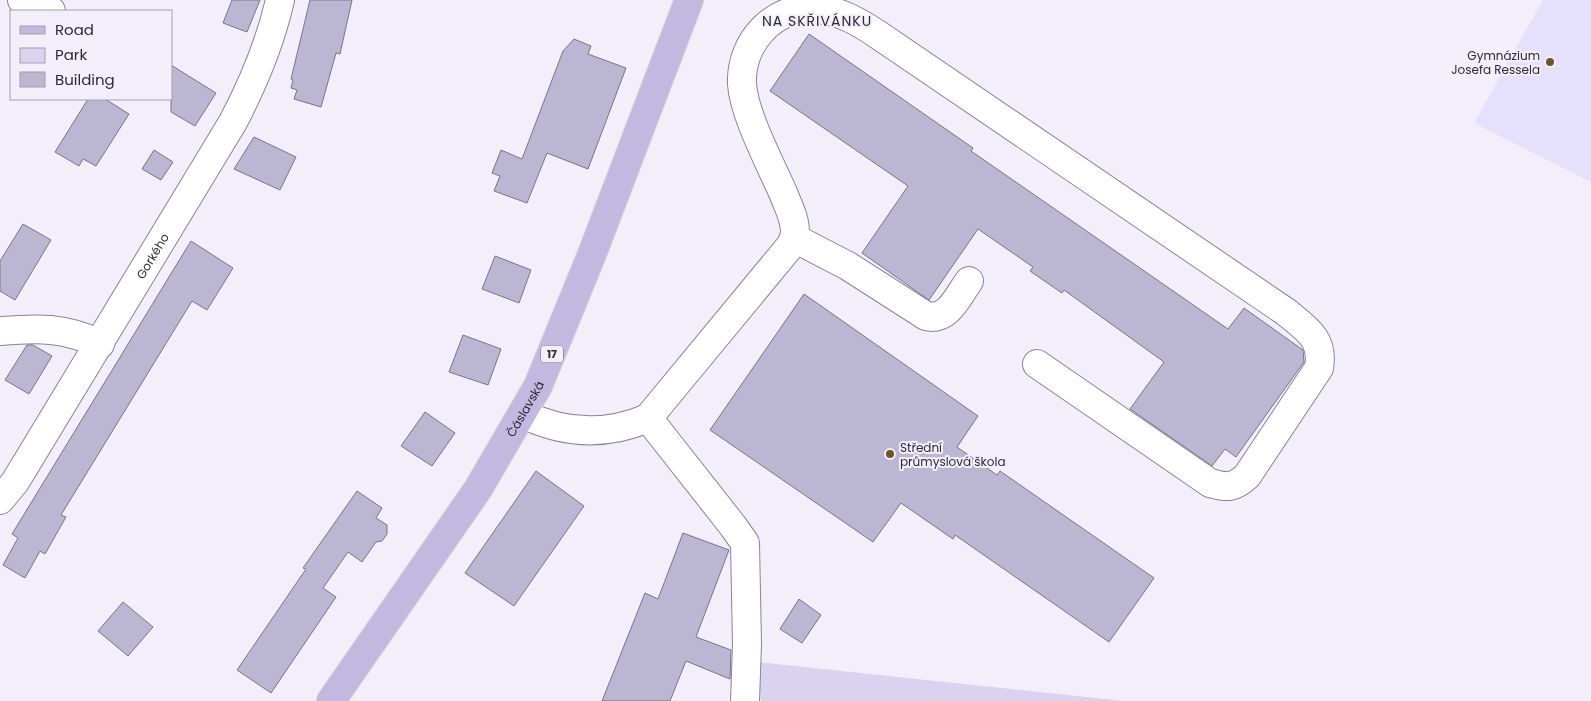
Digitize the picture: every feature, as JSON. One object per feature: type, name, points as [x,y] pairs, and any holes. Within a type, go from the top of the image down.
[{"type":"main road","name":"Čáslavská","points":[[331,701],[478,489],[524,414],[558,341],[689,0]]},
{"type":"street","points":[[22,0],[48,10]]},
{"type":"street","name":"Gorkého","points":[[0,500],[15,482],[100,344],[248,93],[272,35],[280,0]]},
{"type":"street","points":[[524,414],[564,430],[581,431],[630,426],[648,418],[791,245],[794,238],[793,218],[746,102],[742,85],[744,63],[753,42],[768,23],[784,14],[818,8],[846,16],[866,26],[1286,312],[1316,340],[1322,353],[1319,368],[1247,476],[1236,486],[1225,487],[1210,483],[1037,364]]},
{"type":"street","points":[[794,238],[848,266],[926,316],[936,318],[944,315],[969,281]]},
{"type":"street","points":[[0,332],[57,329],[82,335],[100,344]]},
{"type":"street","points":[[648,418],[745,543],[747,644],[745,701]]},
{"type":"shaded area","name":"Gymnázium Josefa Ressela","points":[[1543,0],[1591,0],[1591,182],[1474,123]]},
{"type":"green space","points":[[757,662],[1124,701],[761,701]]},
{"type":"building","points":[[232,0],[260,0],[247,32],[223,23]]},
{"type":"building","points":[[310,0],[352,0],[340,54],[336,53],[321,107],[294,99],[297,90],[291,88],[293,80],[291,79]]},
{"type":"building","points":[[809,34],[973,148],[971,151],[1228,329],[1244,308],[1303,350],[1304,362],[1236,457],[1225,449],[1212,466],[1130,409],[1164,362],[1064,290],[1062,293],[1030,271],[1033,267],[978,229],[929,300],[862,253],[908,186],[770,91]]},
{"type":"building","points":[[574,39],[591,46],[588,54],[626,68],[588,169],[547,153],[527,203],[494,191],[500,176],[492,173],[501,150],[522,159],[563,51]]},
{"type":"building","points":[[172,66],[216,93],[195,126],[171,112]]},
{"type":"building","points":[[87,100],[107,100],[129,114],[96,166],[83,159],[79,166],[55,152]]},
{"type":"building","points":[[254,137],[296,157],[280,190],[234,169]]},
{"type":"building","points":[[154,150],[173,162],[161,180],[142,169]]},
{"type":"building","points":[[23,224],[51,240],[15,300],[0,291],[0,261]]},
{"type":"building","points":[[191,241],[233,268],[207,310],[192,301],[61,515],[66,517],[45,554],[40,551],[25,578],[3,565],[18,538],[12,534]]},
{"type":"building","points":[[495,256],[531,270],[519,303],[482,289]]},
{"type":"building","points":[[804,294],[978,416],[957,447],[997,475],[1000,471],[1154,578],[1109,642],[955,535],[953,539],[901,503],[873,542],[710,430]]},
{"type":"building","points":[[463,335],[501,349],[488,385],[449,372]]},
{"type":"building","points":[[27,345],[33,345],[52,356],[29,394],[5,380]]},
{"type":"building","points":[[425,412],[455,433],[432,466],[401,446]]},
{"type":"building","points":[[536,471],[584,506],[514,606],[465,573]]},
{"type":"building","points":[[357,491],[382,508],[376,518],[387,525],[387,534],[382,541],[376,542],[362,562],[348,552],[323,588],[336,597],[271,693],[237,670],[306,569],[303,568]]},
{"type":"building","points":[[683,533],[729,550],[696,637],[731,650],[730,679],[686,661],[670,701],[602,701],[645,593],[658,599]]},
{"type":"building","points":[[799,599],[821,615],[802,643],[780,629]]},
{"type":"building","points":[[123,602],[153,627],[128,656],[98,631]]},
{"type":"place","name":"Gymnázium Josefa Ressela","points":[[1550,62]]},
{"type":"place","name":"Střední průmyslová škola","points":[[890,454]]},
{"type":"district","name":"NA SKŘIVÁNKU","points":[[817,21]]}]
